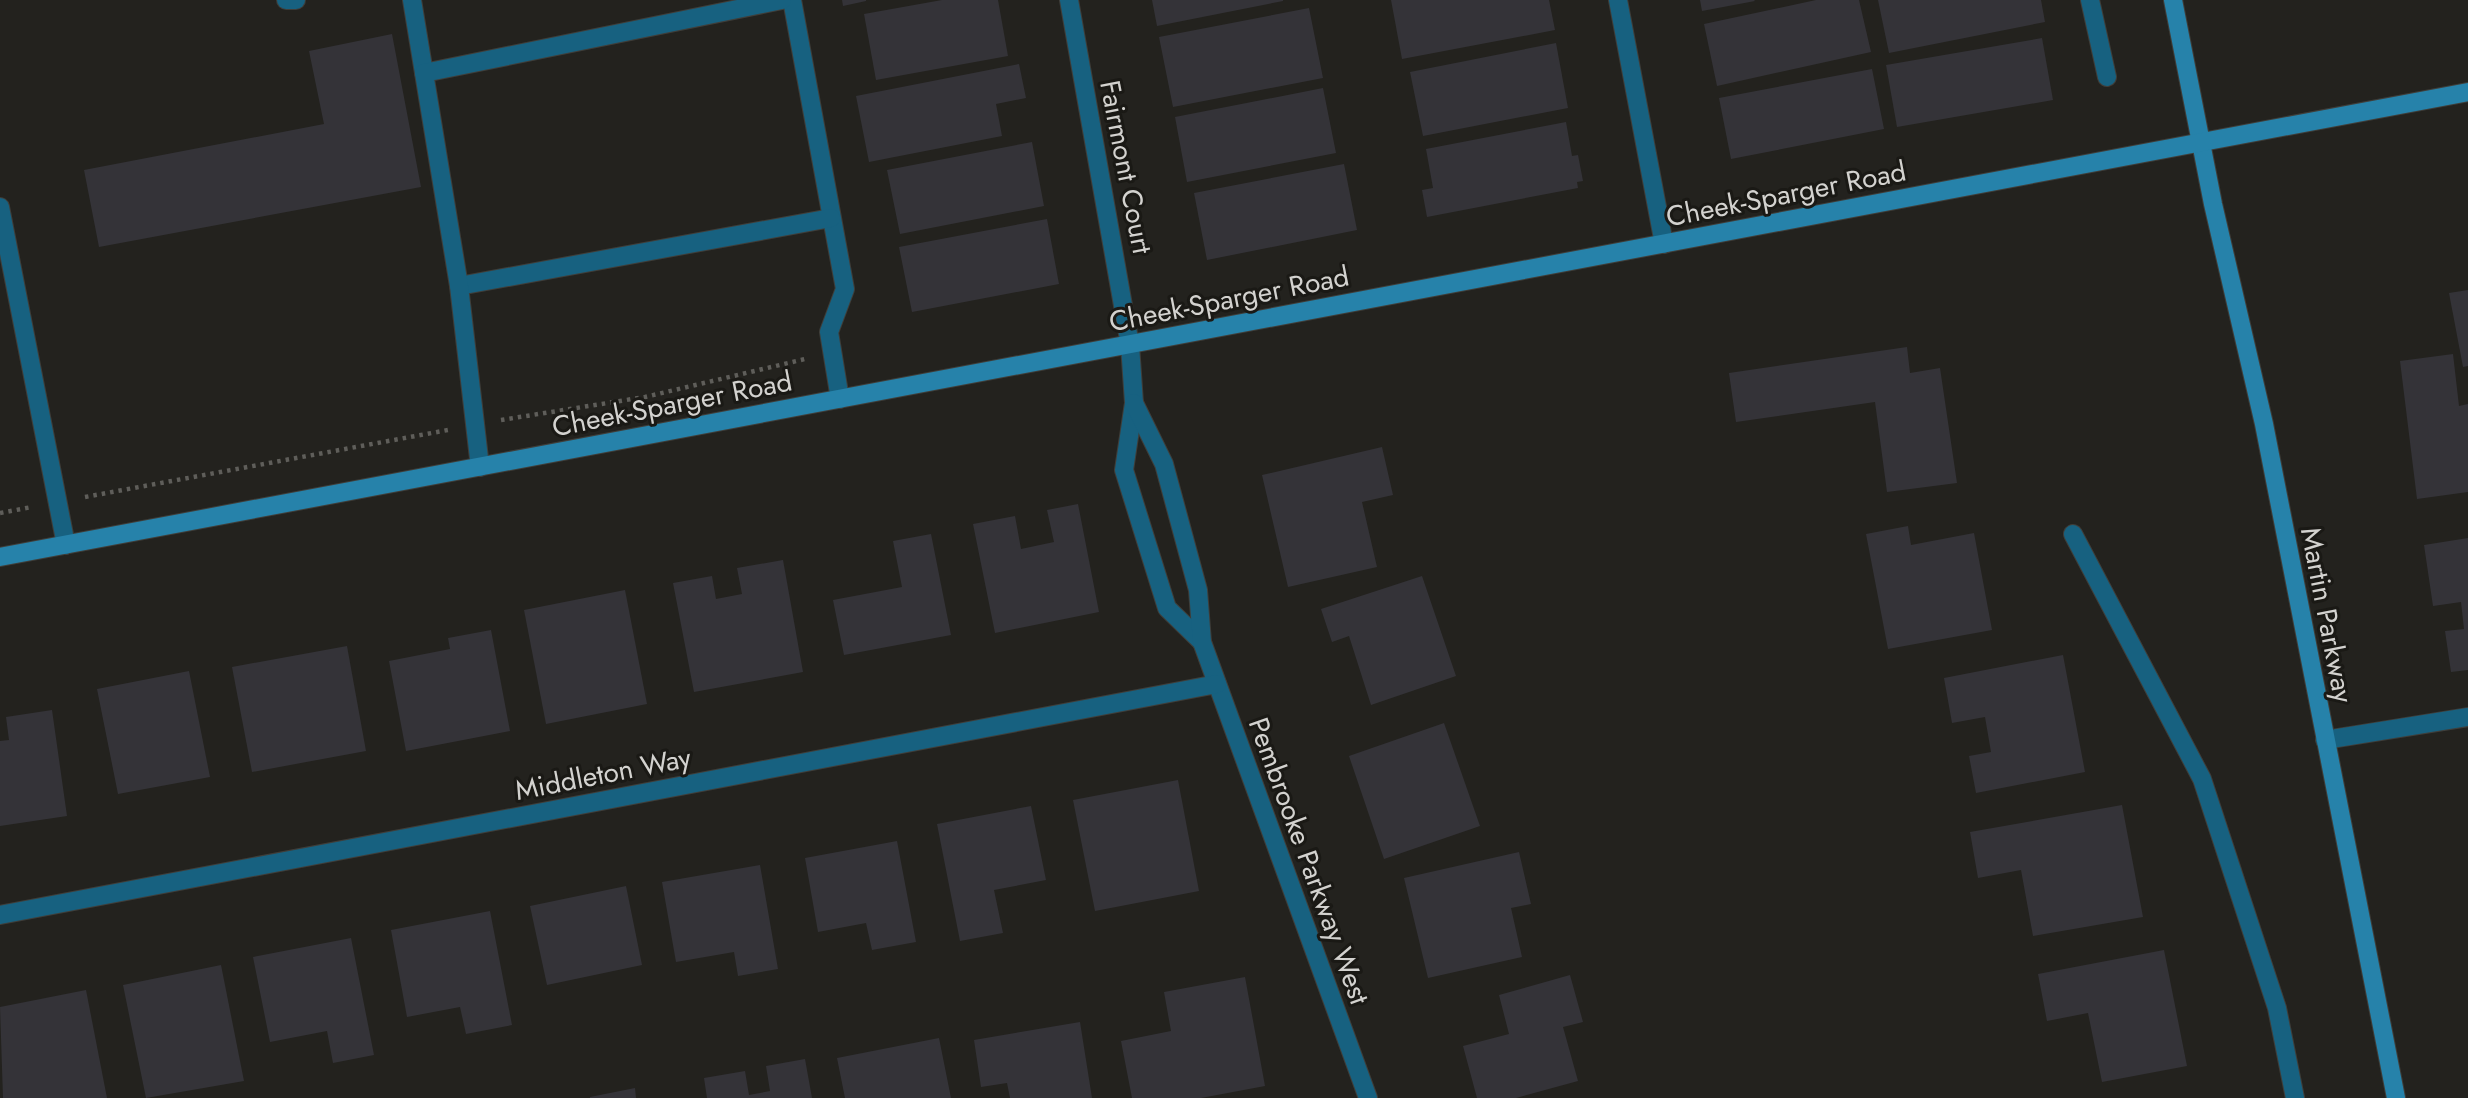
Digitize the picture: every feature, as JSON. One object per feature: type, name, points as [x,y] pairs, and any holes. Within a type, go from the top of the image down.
[{"type":"main road","name":"Martin Parkway","points":[[2173,0],[2201,143],[2264,425],[2396,1098]]},
{"type":"main road","name":"Cheek-Sparger Road","points":[[0,557],[2468,92]]},
{"type":"street","points":[[286,0],[296,0]]},
{"type":"street","points":[[412,0],[459,286],[480,467]]},
{"type":"street","points":[[424,73],[782,0]]},
{"type":"street","points":[[792,0],[845,289],[829,332],[840,399]]},
{"type":"street","name":"Fairmont Court","points":[[1069,0],[1130,345]]},
{"type":"street","points":[[1618,0],[1664,244]]},
{"type":"street","points":[[2090,0],[2107,77]]},
{"type":"street","points":[[0,207],[66,545]]},
{"type":"street","points":[[459,286],[831,218]]},
{"type":"street","name":"Pembrooke Parkway West","points":[[1130,345],[1134,403],[1124,470],[1167,608],[1202,642]]},
{"type":"street","name":"Pembrooke Parkway West","points":[[1134,403],[1164,464],[1198,590],[1202,642],[1368,1098]]},
{"type":"street","points":[[2073,534],[2202,779],[2277,1007],[2295,1098]]},
{"type":"street","name":"Middleton Way","points":[[0,915],[1217,684]]},
{"type":"street","points":[[2325,740],[2468,717]]},
{"type":"path","points":[[0,513],[475,425],[645,397],[833,353]]},
{"type":"building","points":[[842,0],[866,0],[866,1],[843,6]]},
{"type":"building","points":[[942,0],[998,0],[1008,56],[876,80],[864,14]]},
{"type":"building","points":[[1152,0],[1283,0],[1283,1],[1157,26]]},
{"type":"building","points":[[1391,0],[1549,0],[1555,30],[1402,59]]},
{"type":"building","points":[[1700,0],[1754,0],[1755,1],[1702,11]]},
{"type":"building","points":[[1816,0],[1859,0],[1871,52],[1717,86],[1704,24]]},
{"type":"building","points":[[1878,0],[2041,0],[2045,22],[1889,53]]},
{"type":"building","points":[[1309,8],[1323,78],[1173,107],[1159,37]]},
{"type":"building","points":[[392,34],[421,187],[99,247],[84,170],[324,124],[309,51]]},
{"type":"building","points":[[2042,38],[2053,100],[1897,127],[1886,65]]},
{"type":"building","points":[[1556,43],[1568,108],[1423,136],[1410,72]]},
{"type":"building","points":[[1019,64],[1026,98],[996,104],[1002,136],[869,162],[856,96]]},
{"type":"building","points":[[1872,69],[1884,129],[1731,159],[1719,98]]},
{"type":"building","points":[[1323,88],[1336,153],[1187,182],[1175,117]]},
{"type":"building","points":[[1566,122],[1572,156],[1578,155],[1583,181],[1577,182],[1578,188],[1427,217],[1422,190],[1433,188],[1426,149]]},
{"type":"building","points":[[1032,142],[1044,206],[900,234],[887,170]]},
{"type":"building","points":[[1344,164],[1357,230],[1207,260],[1194,193]]},
{"type":"building","points":[[1047,219],[1059,284],[912,312],[899,247]]},
{"type":"building","points":[[2468,290],[2468,366],[2463,367],[2449,293]]},
{"type":"building","points":[[1907,347],[1910,373],[1940,368],[1957,483],[1887,492],[1875,402],[1736,422],[1729,373]]},
{"type":"building","points":[[2453,354],[2459,406],[2468,404],[2468,492],[2417,499],[2400,361]]},
{"type":"building","points":[[1382,447],[1393,495],[1362,502],[1377,567],[1288,587],[1262,475]]},
{"type":"building","points":[[1078,504],[1099,612],[995,633],[973,524],[1015,516],[1021,549],[1054,542],[1047,510]]},
{"type":"building","points":[[1908,526],[1911,545],[1974,533],[1992,630],[1888,649],[1866,534]]},
{"type":"building","points":[[931,534],[951,635],[844,655],[833,600],[902,587],[893,541]]},
{"type":"building","points":[[2468,538],[2468,670],[2451,672],[2445,631],[2464,629],[2461,602],[2433,606],[2424,545]]},
{"type":"building","points":[[783,560],[803,672],[694,692],[673,583],[712,576],[716,599],[742,594],[737,568]]},
{"type":"building","points":[[1422,576],[1456,676],[1371,705],[1349,636],[1332,642],[1321,609]]},
{"type":"building","points":[[625,590],[647,704],[546,724],[524,610]]},
{"type":"building","points":[[491,630],[510,731],[406,751],[389,661],[450,649],[448,638]]},
{"type":"building","points":[[347,646],[366,751],[252,772],[232,667]]},
{"type":"building","points":[[2063,655],[2085,772],[1976,793],[1969,756],[1991,752],[1985,717],[1952,723],[1944,678]]},
{"type":"building","points":[[189,671],[210,777],[118,794],[97,689]]},
{"type":"building","points":[[52,710],[67,816],[0,826],[0,741],[9,740],[6,717]]},
{"type":"building","points":[[1444,723],[1480,826],[1384,859],[1349,756]]},
{"type":"building","points":[[1178,780],[1199,891],[1095,911],[1073,800]]},
{"type":"building","points":[[2122,805],[2143,917],[2033,936],[2021,870],[1978,878],[1970,832]]},
{"type":"building","points":[[1031,806],[1046,880],[994,890],[1003,933],[960,941],[937,824]]},
{"type":"building","points":[[897,841],[916,942],[872,950],[866,923],[818,932],[805,858]]},
{"type":"building","points":[[1519,852],[1531,904],[1511,908],[1522,957],[1428,978],[1404,878]]},
{"type":"building","points":[[760,865],[778,969],[738,976],[734,952],[676,962],[662,882]]},
{"type":"building","points":[[626,886],[642,965],[547,985],[530,906]]},
{"type":"building","points":[[490,911],[512,1025],[466,1034],[460,1007],[407,1017],[391,930]]},
{"type":"building","points":[[351,938],[374,1055],[333,1063],[327,1031],[270,1042],[253,957]]},
{"type":"building","points":[[2164,950],[2187,1066],[2102,1082],[2088,1013],[2047,1021],[2038,974]]},
{"type":"building","points":[[221,965],[244,1081],[146,1098],[123,985]]},
{"type":"building","points":[[1570,975],[1583,1022],[1563,1027],[1578,1081],[1516,1098],[1477,1098],[1463,1046],[1509,1034],[1499,995]]},
{"type":"building","points":[[1245,977],[1265,1086],[1201,1098],[1132,1098],[1121,1041],[1171,1031],[1164,992]]},
{"type":"building","points":[[86,990],[107,1098],[3,1098],[0,1007]]},
{"type":"building","points":[[1080,1022],[1092,1098],[1010,1098],[1007,1083],[981,1087],[974,1040]]},
{"type":"building","points":[[939,1038],[951,1098],[845,1098],[837,1058]]},
{"type":"building","points":[[805,1059],[812,1098],[707,1098],[704,1078],[745,1071],[749,1095],[770,1091],[766,1066]]},
{"type":"building","points":[[635,1088],[636,1098],[590,1098],[590,1097]]}]
